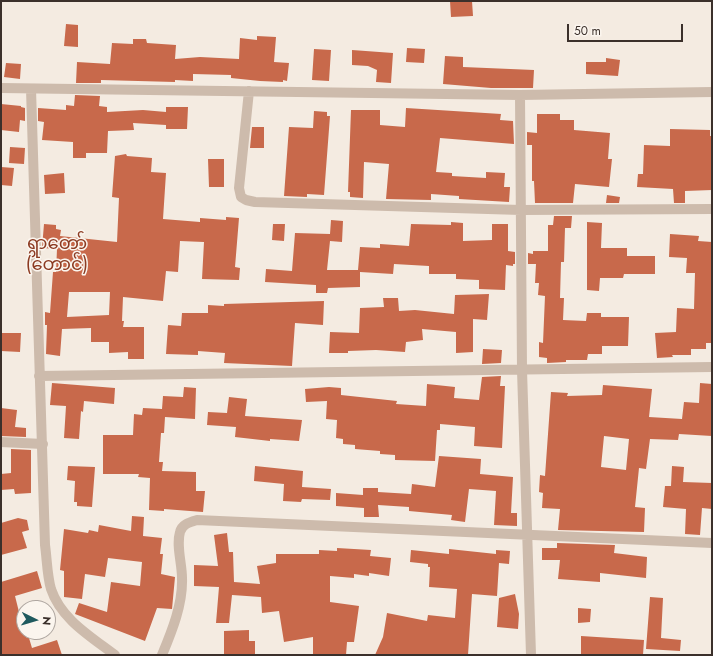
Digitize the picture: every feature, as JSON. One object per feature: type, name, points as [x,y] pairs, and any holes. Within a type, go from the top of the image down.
[{"type":"street","points":[[1,88],[520,95],[712,92]]},
{"type":"street","points":[[31,89],[45,545],[50,587],[57,605],[75,624],[115,655]]},
{"type":"street","points":[[249,91],[239,188],[241,196],[246,200],[263,202],[521,210],[712,209]]},
{"type":"street","points":[[520,95],[522,370],[531,655]]},
{"type":"street","points":[[39,376],[712,366]]},
{"type":"street","points":[[1,442],[43,444]]},
{"type":"street","points":[[162,655],[180,603],[182,578],[179,542],[180,530],[186,523],[197,520],[712,543]]},
{"type":"building","points":[[450,1],[472,1],[473,16],[451,17]]},
{"type":"building","points":[[66,24],[78,25],[78,47],[64,46]]},
{"type":"building","points":[[257,36],[276,37],[274,62],[289,63],[287,81],[260,81],[231,78],[231,75],[193,74],[193,81],[101,80],[101,83],[76,83],[77,62],[110,64],[112,43],[133,44],[133,39],[146,39],[147,43],[176,45],[175,59],[200,57],[239,59],[240,38],[257,40]]},
{"type":"building","points":[[407,48],[425,49],[424,63],[406,62]]},
{"type":"building","points":[[314,49],[331,50],[329,81],[312,80]]},
{"type":"building","points":[[352,50],[393,53],[391,83],[376,82],[377,70],[368,66],[352,65]]},
{"type":"building","points":[[445,56],[463,57],[463,67],[534,70],[533,88],[491,88],[443,84]]},
{"type":"building","points":[[606,58],[620,60],[618,76],[586,74],[586,62],[606,62]]},
{"type":"building","points":[[6,63],[21,64],[20,79],[4,77]]},
{"type":"building","points":[[75,95],[100,96],[99,106],[107,107],[107,112],[143,110],[166,112],[166,107],[188,107],[187,129],[166,129],[166,125],[133,123],[134,130],[108,131],[107,153],[86,153],[86,158],[73,158],[73,142],[42,140],[44,122],[38,121],[38,108],[66,110],[66,105],[74,106]]},
{"type":"building","points":[[1,104],[21,106],[25,108],[25,121],[20,120],[19,132],[1,130]]},
{"type":"building","points":[[406,108],[501,114],[500,120],[513,121],[514,144],[440,138],[436,172],[452,173],[452,176],[486,178],[486,172],[505,173],[504,187],[510,187],[509,202],[459,199],[459,196],[431,194],[431,200],[386,199],[389,164],[364,162],[363,198],[350,197],[350,192],[348,192],[351,110],[380,110],[380,125],[405,127]]},
{"type":"building","points":[[314,111],[327,112],[327,116],[330,116],[324,195],[307,194],[307,197],[284,196],[289,127],[313,128]]},
{"type":"building","points":[[537,114],[560,114],[560,120],[574,120],[574,130],[610,133],[608,159],[612,159],[609,187],[575,184],[573,203],[535,203],[534,181],[532,181],[532,145],[527,145],[527,132],[537,133]]},
{"type":"building","points":[[252,127],[264,127],[264,148],[250,148]]},
{"type":"building","points":[[670,129],[710,130],[710,136],[712,136],[712,190],[685,191],[685,203],[674,203],[673,189],[637,187],[638,174],[643,174],[644,145],[670,146]]},
{"type":"building","points":[[10,147],[25,148],[24,164],[9,163]]},
{"type":"building","points":[[126,154],[127,156],[152,158],[151,172],[166,173],[163,219],[200,222],[200,218],[226,220],[226,217],[239,218],[235,267],[240,268],[239,280],[202,279],[204,242],[180,241],[178,272],[166,271],[163,301],[123,297],[123,327],[144,327],[144,359],[128,359],[128,352],[109,353],[109,342],[91,342],[91,328],[62,329],[60,356],[46,354],[47,325],[45,325],[45,312],[50,313],[53,272],[56,272],[57,249],[42,248],[44,224],[56,225],[56,229],[61,230],[60,236],[117,242],[119,198],[112,197],[115,156]],"holes":[[[69,292],[110,292],[109,315],[67,317]]]},
{"type":"building","points":[[208,159],[224,159],[224,187],[209,187]]},
{"type":"building","points":[[1,167],[14,168],[12,186],[1,185]]},
{"type":"building","points":[[64,173],[65,193],[45,194],[44,175]]},
{"type":"building","points":[[607,195],[620,197],[619,203],[606,203]]},
{"type":"building","points":[[554,216],[572,216],[571,228],[565,228],[564,262],[561,262],[560,298],[564,298],[563,320],[586,321],[587,313],[601,313],[601,317],[629,317],[628,346],[602,346],[602,354],[588,354],[587,360],[566,360],[566,362],[547,363],[547,358],[539,357],[539,342],[543,343],[545,296],[538,295],[539,283],[535,283],[536,264],[528,264],[528,253],[533,254],[533,251],[548,251],[548,225],[553,225]]},
{"type":"building","points":[[331,220],[343,221],[342,242],[330,241],[327,270],[358,270],[360,247],[380,248],[380,244],[409,246],[411,224],[451,225],[451,222],[463,223],[463,241],[492,240],[492,224],[508,224],[508,251],[515,252],[515,264],[513,264],[513,266],[506,265],[505,290],[479,289],[479,280],[456,279],[456,274],[429,274],[429,266],[394,264],[393,274],[360,272],[360,287],[328,288],[327,293],[316,293],[316,285],[265,282],[266,269],[292,271],[295,233],[330,234]]},
{"type":"building","points":[[587,222],[602,223],[601,248],[627,248],[627,256],[655,256],[655,274],[624,274],[623,278],[600,278],[599,291],[587,290]]},
{"type":"building","points":[[273,224],[285,224],[284,241],[272,240]]},
{"type":"building","points":[[670,234],[699,236],[698,241],[712,242],[712,343],[706,343],[706,349],[691,349],[691,355],[672,355],[673,357],[657,358],[655,333],[676,332],[677,308],[694,309],[695,273],[686,273],[687,258],[669,257]]},
{"type":"building","points":[[489,294],[487,320],[473,319],[473,352],[456,353],[456,332],[422,329],[423,340],[406,342],[405,352],[376,350],[348,351],[348,353],[329,353],[330,332],[359,333],[360,308],[384,307],[383,298],[398,298],[399,311],[415,310],[454,314],[455,295]]},
{"type":"building","points":[[324,301],[323,325],[295,323],[292,366],[224,363],[225,353],[198,351],[198,355],[166,354],[168,325],[181,326],[182,313],[208,313],[208,305],[224,306],[224,304]]},
{"type":"building","points":[[1,333],[21,333],[20,352],[1,351]]},
{"type":"building","points":[[483,349],[502,350],[501,363],[482,364]]},
{"type":"building","points":[[501,376],[500,386],[505,386],[502,448],[474,446],[475,427],[440,424],[440,430],[437,430],[435,461],[395,460],[395,455],[380,454],[380,451],[355,449],[355,445],[343,444],[343,439],[336,438],[337,420],[326,419],[327,401],[306,402],[305,389],[329,387],[341,388],[341,395],[397,401],[396,404],[426,406],[427,384],[455,387],[454,398],[479,400],[482,377]]},
{"type":"building","points":[[52,383],[115,388],[114,404],[84,401],[83,412],[81,411],[79,439],[64,438],[66,406],[50,405]]},
{"type":"building","points":[[700,383],[712,384],[712,436],[679,434],[678,440],[650,439],[646,469],[639,468],[635,507],[645,508],[644,532],[558,530],[560,509],[542,508],[543,493],[539,492],[540,475],[545,476],[551,392],[568,393],[567,396],[602,395],[603,385],[652,389],[649,417],[682,419],[684,402],[699,403]],"holes":[[[604,436],[629,439],[626,470],[601,467]]]},
{"type":"building","points":[[184,387],[196,388],[195,419],[165,417],[164,433],[161,433],[159,462],[163,462],[162,471],[196,472],[196,491],[205,491],[203,512],[164,509],[164,511],[149,510],[150,478],[138,477],[139,474],[103,474],[103,435],[133,435],[134,414],[142,415],[143,408],[162,409],[163,396],[183,397]]},
{"type":"building","points":[[229,397],[247,399],[245,416],[302,420],[299,441],[270,439],[270,441],[235,437],[236,427],[207,425],[208,412],[227,413]]},
{"type":"building","points":[[1,408],[17,410],[15,427],[26,428],[26,437],[1,436]]},
{"type":"building","points":[[11,449],[31,450],[31,493],[15,494],[14,489],[1,490],[1,474],[11,473]]},
{"type":"building","points":[[439,456],[481,459],[480,474],[513,477],[511,513],[517,513],[517,526],[494,525],[496,491],[469,489],[465,522],[451,520],[452,515],[409,511],[409,507],[378,505],[379,517],[364,517],[364,508],[336,506],[336,493],[363,495],[363,488],[378,488],[378,492],[411,494],[412,484],[435,487]]},
{"type":"building","points":[[68,466],[95,467],[92,507],[77,506],[77,502],[74,502],[75,481],[67,480]]},
{"type":"building","points":[[255,466],[303,471],[302,487],[331,489],[330,500],[302,499],[301,502],[283,501],[284,484],[254,481]]},
{"type":"building","points":[[672,466],[684,467],[683,482],[712,483],[712,509],[702,508],[700,535],[685,534],[686,509],[663,507],[665,486],[671,486]]},
{"type":"building","points":[[132,516],[144,517],[143,536],[162,538],[160,554],[163,554],[161,574],[175,577],[172,609],[157,608],[145,641],[75,614],[79,603],[107,612],[111,582],[140,586],[142,562],[108,558],[105,577],[85,574],[82,599],[64,597],[64,571],[60,570],[64,529],[88,533],[89,530],[98,532],[99,525],[131,531]]},
{"type":"building","points":[[18,518],[27,520],[29,530],[22,532],[27,548],[1,555],[1,523]]},
{"type":"building","points":[[227,533],[229,552],[233,552],[234,582],[260,584],[257,566],[276,563],[276,554],[319,554],[319,550],[337,551],[337,548],[371,550],[370,556],[391,558],[389,576],[369,573],[369,576],[354,574],[354,578],[330,576],[330,602],[359,606],[354,642],[347,642],[346,655],[313,654],[313,637],[284,642],[279,611],[262,613],[261,597],[232,595],[229,623],[216,623],[219,587],[194,586],[194,565],[218,566],[214,535]]},
{"type":"building","points":[[557,543],[615,545],[614,553],[647,557],[646,578],[600,573],[600,582],[558,579],[560,560],[542,560],[542,548],[557,548]]},
{"type":"building","points":[[449,549],[496,554],[496,550],[510,551],[509,564],[499,563],[497,596],[472,594],[468,655],[375,655],[383,637],[387,613],[427,621],[428,615],[455,618],[457,589],[429,587],[430,567],[428,567],[428,564],[410,562],[411,550],[449,554]]},
{"type":"building","points":[[37,571],[42,588],[15,596],[16,640],[30,640],[32,648],[57,640],[62,655],[1,655],[1,582]]},
{"type":"building","points":[[515,594],[519,614],[518,629],[497,627],[499,598]]},
{"type":"building","points":[[650,597],[663,598],[661,638],[681,640],[680,651],[646,649]]},
{"type":"building","points":[[578,608],[591,609],[590,622],[578,623]]},
{"type":"building","points":[[249,630],[249,641],[255,641],[255,655],[224,655],[224,631]]},
{"type":"building","points":[[581,636],[644,640],[643,655],[581,655]]},
{"type":"district","name":"ရွာတော် (တောင်)","points":[[57,255]]}]
